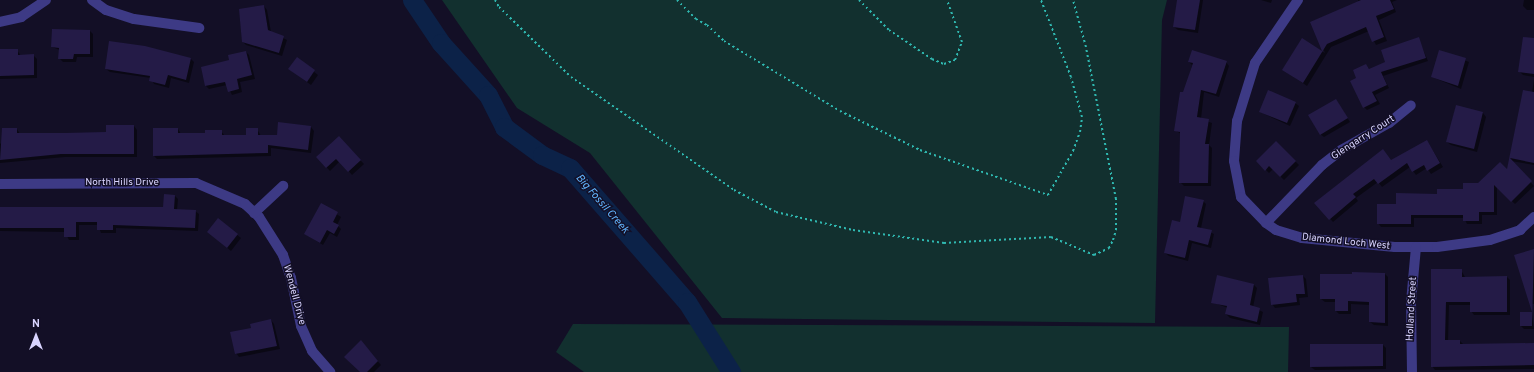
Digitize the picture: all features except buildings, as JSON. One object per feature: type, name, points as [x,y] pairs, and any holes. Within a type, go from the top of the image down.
[{"type":"street","points":[[0,22],[21,17],[46,0]]},
{"type":"street","points":[[92,0],[106,10],[134,19],[198,28]]},
{"type":"street","name":"Diamond Loch West","points":[[1298,0],[1255,63],[1236,122],[1234,161],[1241,197],[1266,224],[1276,230],[1302,238],[1416,246],[1490,240],[1520,230],[1534,217]]},
{"type":"street","name":"Glengarry Court","points":[[1266,224],[1322,165],[1341,150],[1389,123],[1411,104]]},
{"type":"street","name":"North Hills Drive","points":[[0,184],[196,183],[240,202]]},
{"type":"street","points":[[254,213],[283,186]]},
{"type":"street","name":"Wendell Drive","points":[[240,202],[254,213],[283,255],[291,278],[301,326],[312,351],[330,372]]},
{"type":"street","name":"Holland Street","points":[[1412,372],[1411,302],[1416,246]]},
{"type":"path","points":[[495,0],[498,7],[571,77],[734,190],[776,212],[853,230],[944,243],[1051,237],[1094,255],[1101,254],[1113,240],[1116,230],[1116,199],[1086,47],[1073,0]]},
{"type":"path","points":[[677,0],[696,19],[707,25],[724,41],[840,111],[920,150],[1048,195],[1073,151],[1080,132],[1082,117],[1071,77],[1041,0]]},
{"type":"path","points":[[859,0],[889,30],[932,60],[944,64],[955,60],[962,42],[947,0]]},
{"type":"green space","points":[[442,0],[1167,0],[1162,20],[1155,323],[722,318],[590,153],[517,108]]},
{"type":"green space","points":[[573,324],[1289,327],[1288,372],[584,372],[556,352]]},
{"type":"waterway","name":"Big Fossil Creek","points":[[412,0],[441,43],[488,95],[504,127],[542,155],[570,168],[687,302],[731,372]]}]
